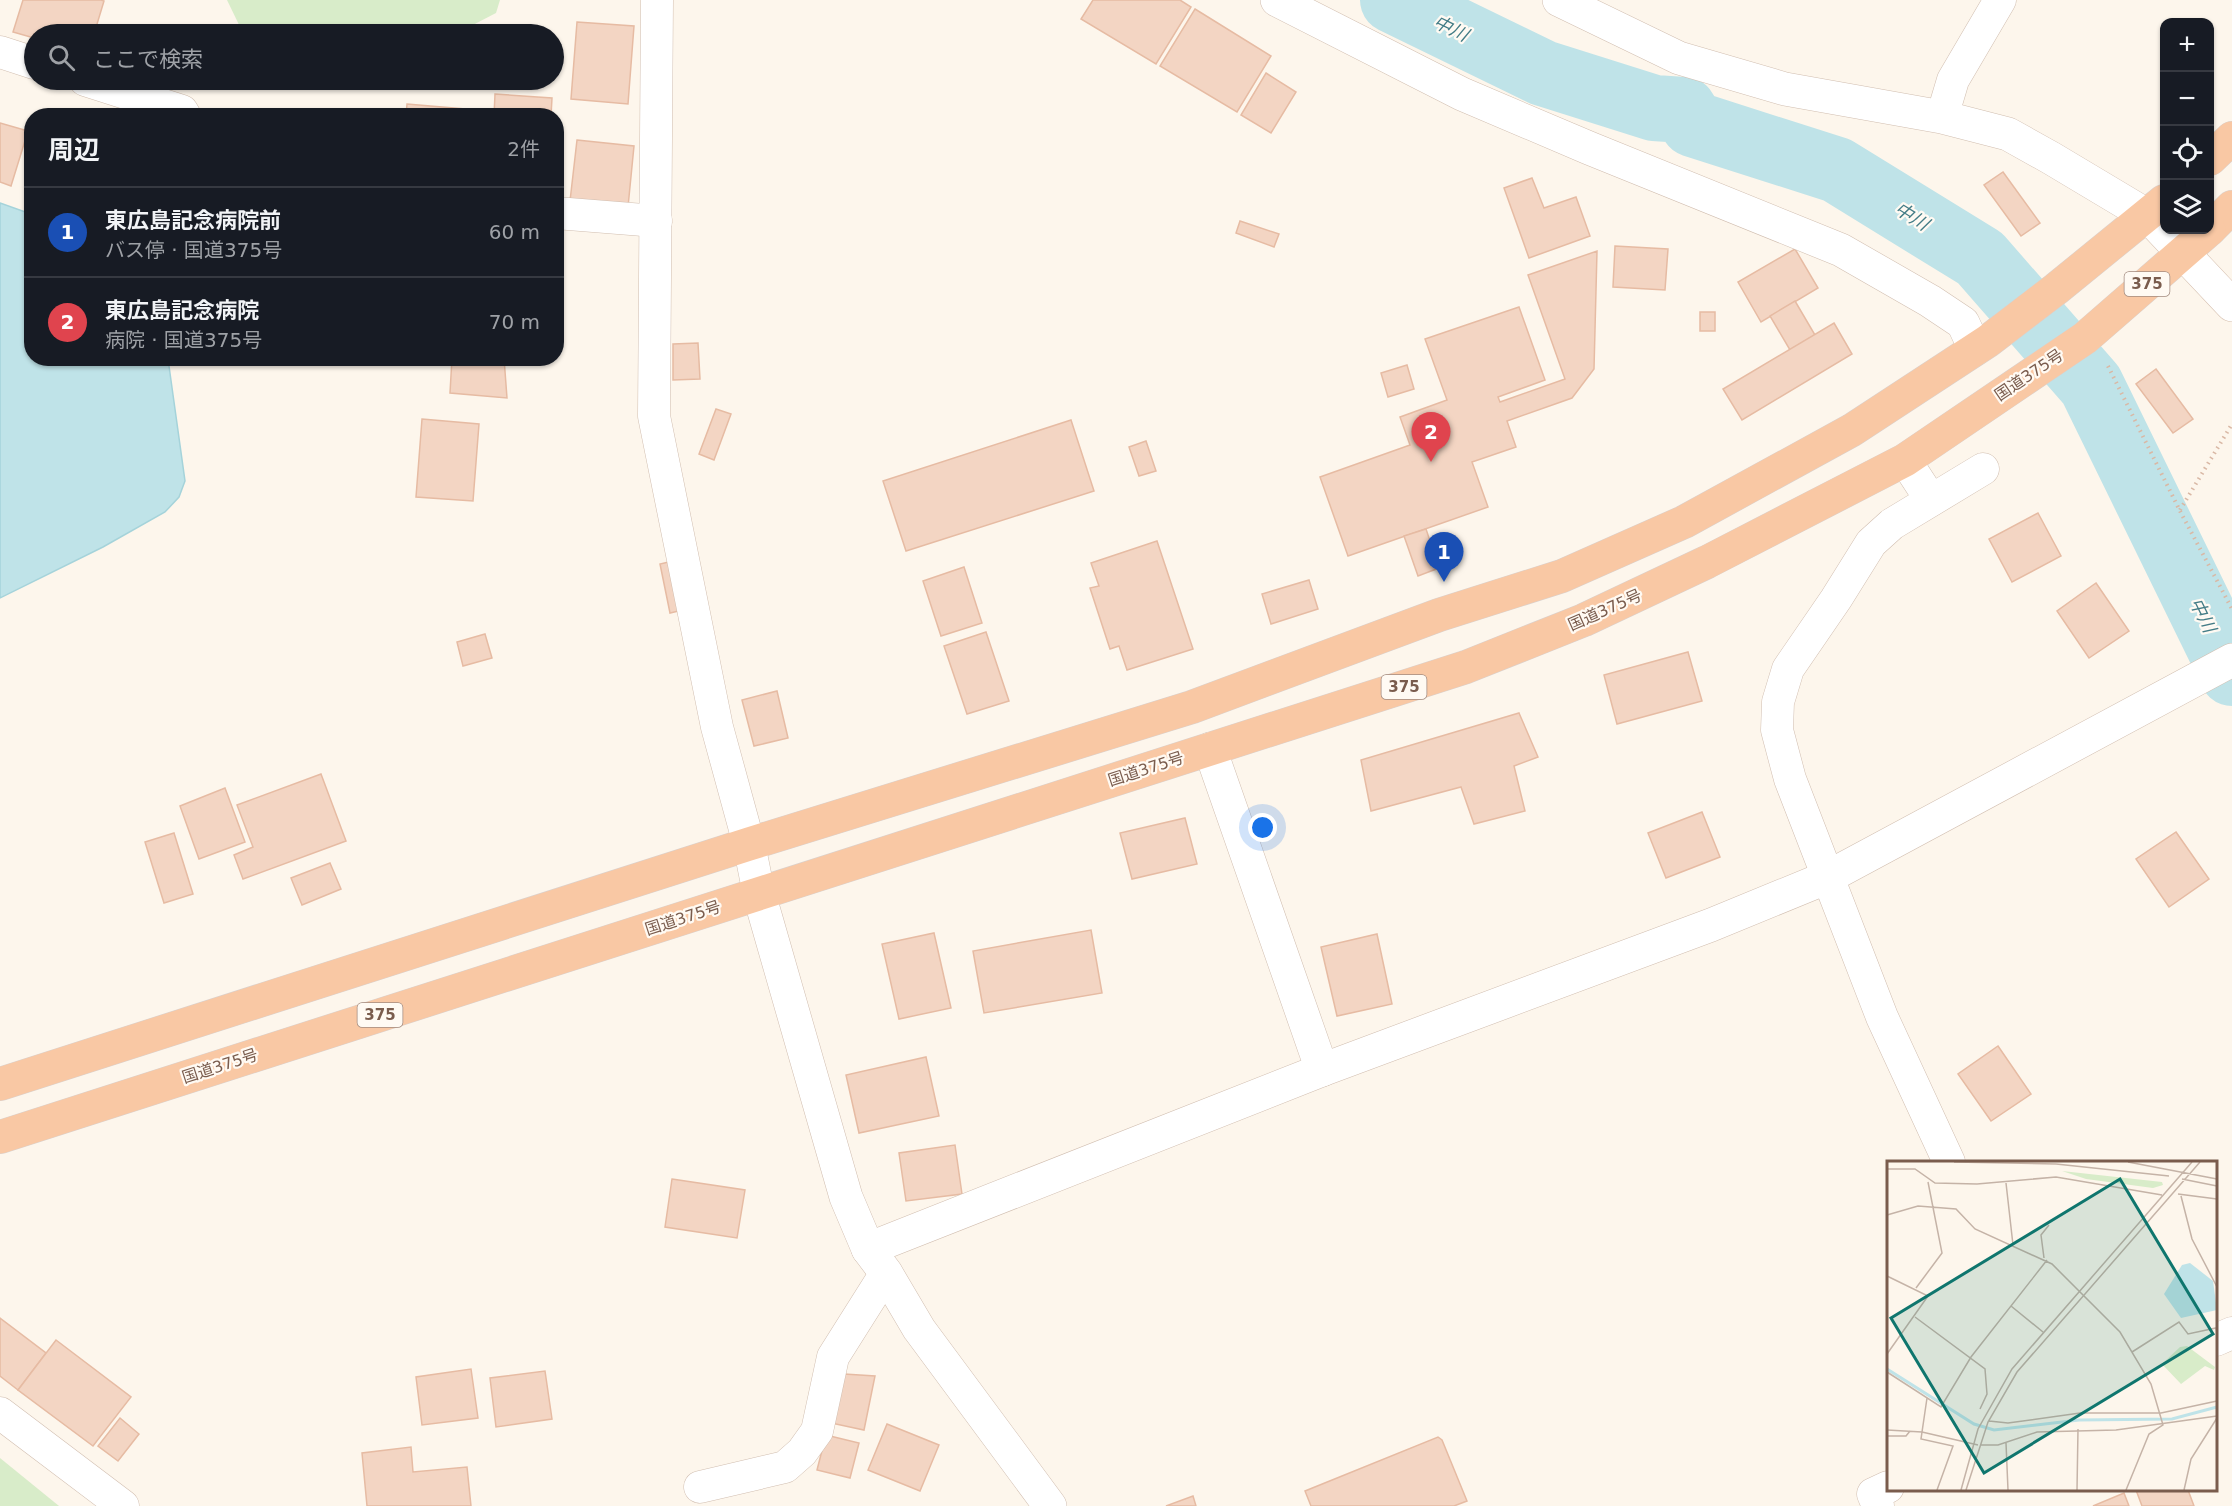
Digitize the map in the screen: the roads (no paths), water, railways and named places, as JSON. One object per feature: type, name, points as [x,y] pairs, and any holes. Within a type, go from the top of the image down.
[{"type":"highway","points":[[2214,155],[2232,138]]},
{"type":"highway","name":"国道375号","points":[[2214,224],[2232,207]]},
{"type":"highway","points":[[0,1084],[749,844],[1192,707],[1439,615],[1562,576],[1684,522],[1831,442],[1982,345],[2156,209]]},
{"type":"highway","name":"国道375号","points":[[0,1137],[1466,667],[1584,620],[1707,562],[1905,460],[2085,338],[2204,234]]},
{"type":"street","points":[[657,0],[654,416],[717,727],[749,844],[759,894],[846,1197],[877,1261],[919,1329],[1047,1505]]},
{"type":"street","points":[[1277,0],[1462,94],[1841,250],[1930,301],[1963,323],[1982,345]]},
{"type":"street","points":[[1558,0],[1679,58],[1785,89],[1942,117],[2008,134],[2051,158],[2156,209],[2184,253],[2232,305]]},
{"type":"street","points":[[1942,117],[1953,80],[2000,0]]},
{"type":"street","points":[[0,52],[24,60]]},
{"type":"street","points":[[116,90],[173,108]]},
{"type":"street","points":[[564,214],[656,221]]},
{"type":"street","points":[[1905,460],[1931,500]]},
{"type":"street","points":[[1949,1161],[1882,1017],[1790,779],[1777,730],[1778,702],[1788,669],[1871,543],[1892,524],[1983,469]]},
{"type":"street","points":[[700,1487],[785,1467],[802,1452],[817,1431],[833,1357],[877,1261],[1322,1070],[1711,925],[1828,877],[2232,660]]},
{"type":"street","points":[[1210,749],[1322,1070]]},
{"type":"street","points":[[2217,1340],[2232,1333]]},
{"type":"street","points":[[0,1413],[123,1506]]},
{"type":"street","points":[[1878,1506],[1873,1494],[1887,1487]]},
{"type":"water","points":[[0,203],[24,212],[24,366],[169,366],[185,481],[179,497],[165,512],[103,547],[0,598]]},
{"type":"waterway","name":"中川","points":[[1393,0],[1543,73],[1654,108],[1684,110],[1693,124],[1837,170],[1980,258],[2091,385],[2232,673]]},
{"type":"place","name":"東広島記念病院","points":[[1431,462]]},
{"type":"place","name":"東広島記念病院前","points":[[1444,582]]}]
